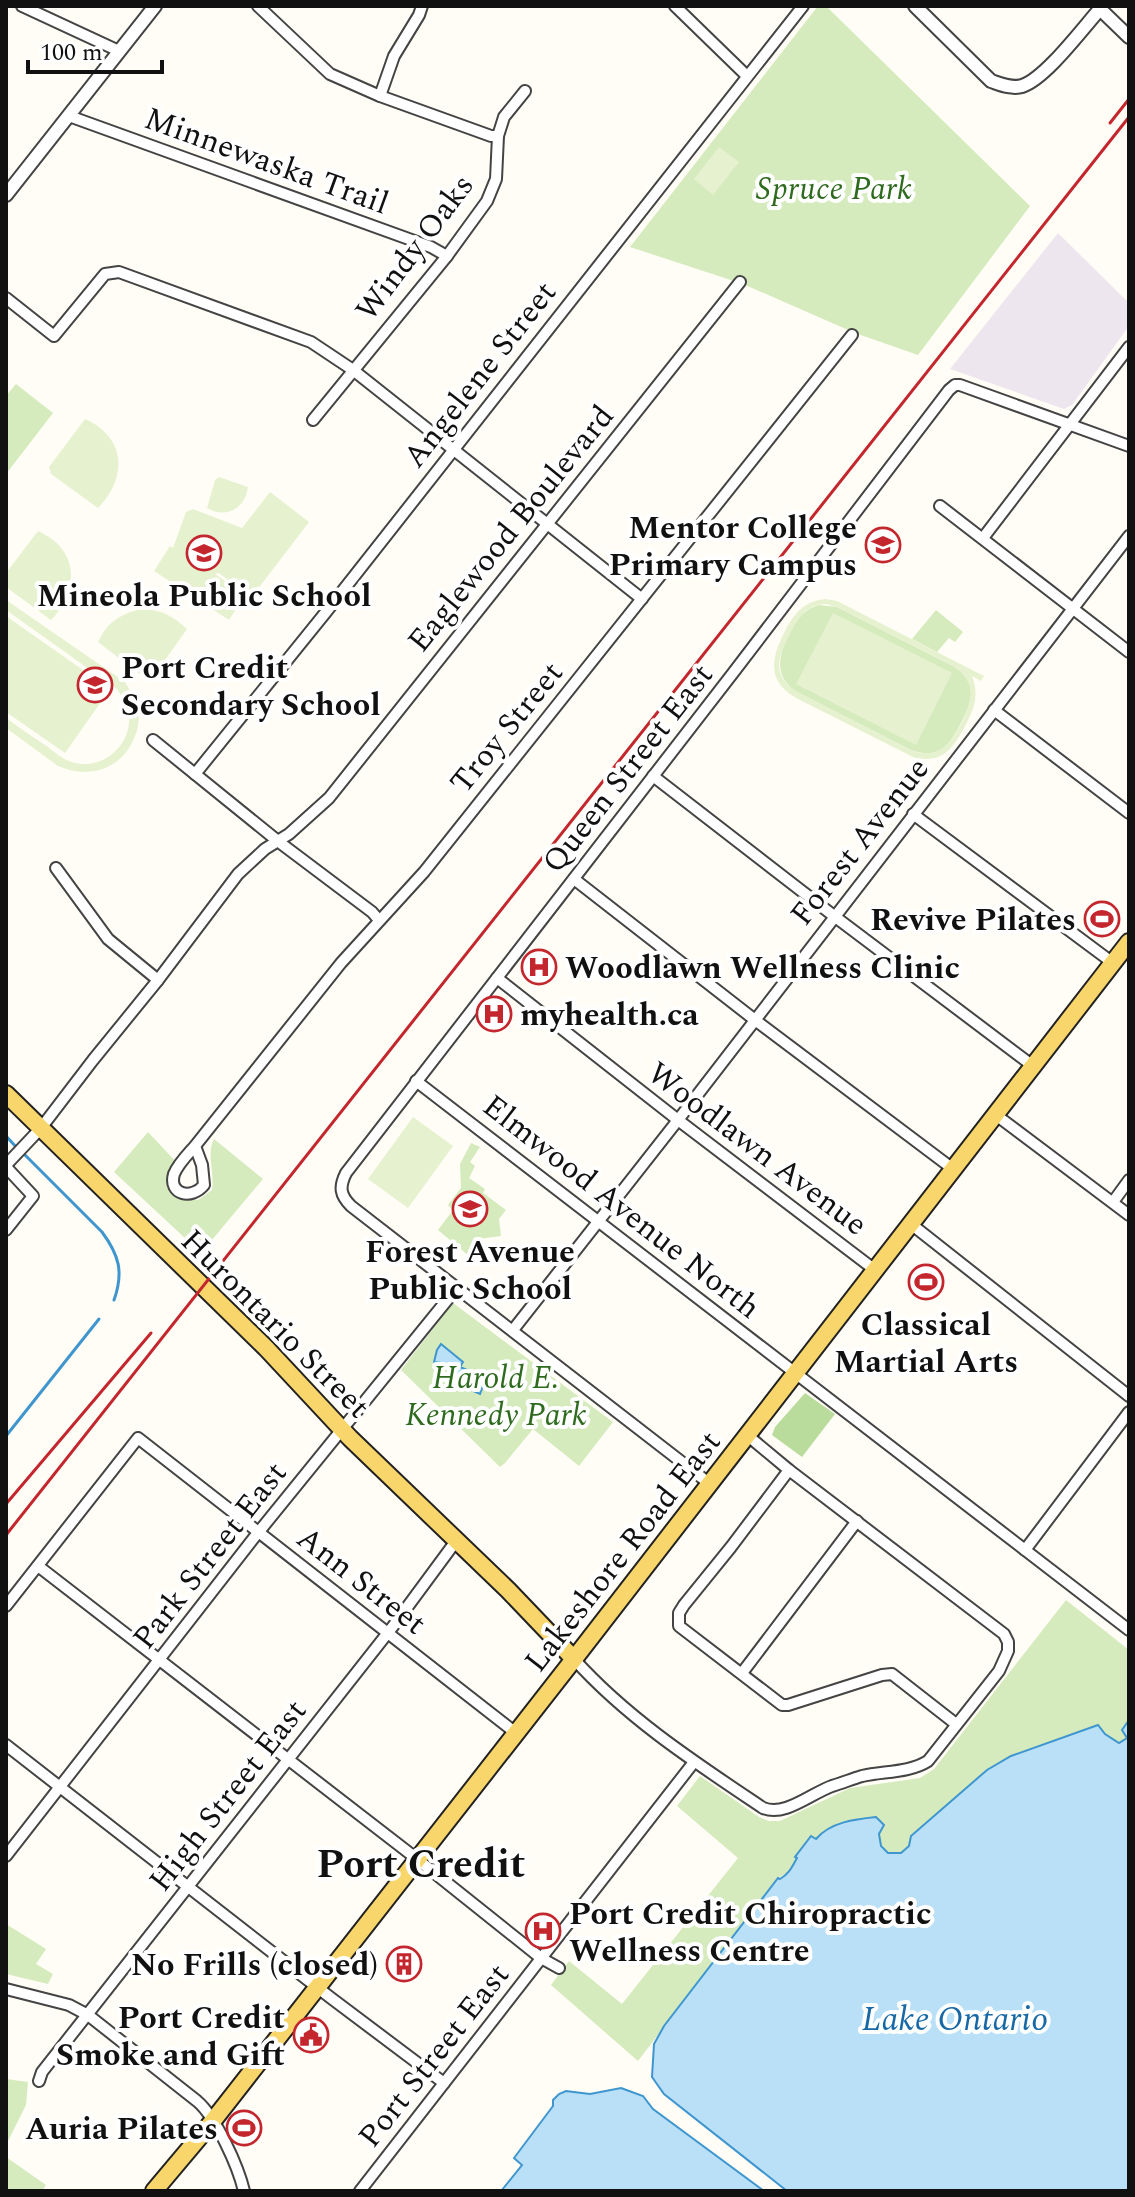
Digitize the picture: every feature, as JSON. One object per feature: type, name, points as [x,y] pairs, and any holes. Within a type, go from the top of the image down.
[{"type":"main road","name":"Lakeshore Road East","points":[[154,2191],[212,2122],[574,1659],[1129,942]]},
{"type":"main road","name":"Hurontario Street","points":[[6,1094],[266,1348],[342,1429],[574,1659]]},
{"type":"street","points":[[22,6],[119,51]]},
{"type":"street","points":[[6,195],[155,6]]},
{"type":"street","points":[[258,6],[330,74],[380,96],[498,136]]},
{"type":"street","points":[[380,96],[394,56],[422,6]]},
{"type":"street","points":[[675,6],[747,76]]},
{"type":"street","name":"Angelene Street","points":[[195,774],[803,6]]},
{"type":"street","points":[[915,6],[991,81],[1006,86],[1022,86],[1039,77],[1101,7],[1129,37]]},
{"type":"street","name":"Windy Oaks","points":[[313,420],[447,256],[493,191],[498,136],[504,117],[525,91]]},
{"type":"street","name":"Minnewaska Trail","points":[[69,116],[447,256]]},
{"type":"street","points":[[6,298],[54,336],[105,274],[119,272],[311,342],[353,370],[642,599]]},
{"type":"street","name":"Eaglewood Boulevard","points":[[6,1166],[41,1128],[238,874],[329,798],[740,282]]},
{"type":"street","name":"Troy Street","points":[[195,1146],[341,963],[424,872],[852,335]]},
{"type":"street","points":[[983,538],[1129,347]]},
{"type":"street","name":"Queen Street East","points":[[456,1289],[351,1206],[342,1194],[341,1184],[346,1173],[949,390],[960,385],[1072,424]]},
{"type":"street","points":[[1072,424],[1129,446]]},
{"type":"street","points":[[940,506],[1129,652]]},
{"type":"street","name":"Forest Avenue","points":[[513,1330],[1129,536]]},
{"type":"street","points":[[994,710],[1129,813]]},
{"type":"street","points":[[153,740],[379,920]]},
{"type":"street","points":[[653,776],[1033,1066]]},
{"type":"street","points":[[913,814],[1113,963]]},
{"type":"street","points":[[56,868],[108,939],[158,980]]},
{"type":"street","points":[[574,879],[953,1169]]},
{"type":"street","name":"Woodlawn Avenue","points":[[497,978],[875,1270]]},
{"type":"street","name":"Elmwood Avenue North","points":[[416,1081],[1128,1626]]},
{"type":"street","points":[[996,1115],[1129,1215]]},
{"type":"street","points":[[6,1166],[33,1196],[6,1230]]},
{"type":"street","points":[[1113,1202],[1129,1180]]},
{"type":"street","points":[[911,1224],[1129,1396]]},
{"type":"street","points":[[456,1289],[710,1484]]},
{"type":"street","name":"Park Street East","points":[[6,1856],[259,1532],[456,1289]]},
{"type":"street","points":[[1025,1550],[1129,1412]]},
{"type":"street","points":[[574,1659],[610,1696],[694,1762],[772,1812],[862,1776],[917,1768],[928,1761],[999,1671],[1008,1651],[1004,1634],[747,1435]]},
{"type":"street","name":"Ann Street","points":[[38,1566],[138,1438],[516,1733]]},
{"type":"street","points":[[789,1470],[679,1613],[679,1626],[782,1705],[892,1674],[956,1724]]},
{"type":"street","points":[[742,1673],[857,1521]]},
{"type":"street","name":"High Street East","points":[[39,2081],[42,2072],[388,1633],[456,1541]]},
{"type":"street","points":[[6,1606],[38,1566],[541,1958],[559,1968]]},
{"type":"street","points":[[6,1745],[444,2083]]},
{"type":"street","name":"Port Street East","points":[[360,2191],[694,1762]]},
{"type":"street","points":[[6,1989],[69,2005],[88,2015],[197,2101],[205,2108],[235,2162],[244,2191]]},
{"type":"shaded area","points":[[1058,233],[1129,303],[1129,326],[1072,405],[1064,409],[950,369]]},
{"type":"green space","name":"Spruce Park","points":[[818,6],[826,6],[1030,206],[918,355],[855,333],[743,284],[630,247]]},
{"type":"green space","points":[[719,147],[739,162],[713,195],[694,179]]},
{"type":"green space","points":[[16,384],[53,413],[6,474],[6,396]]},
{"type":"green space","points":[[85,419],[109,437],[118,459],[114,484],[98,508],[51,474],[49,467]]},
{"type":"green space","points":[[219,477],[248,487],[243,501],[234,510],[221,512],[207,508],[215,480]]},
{"type":"green space","points":[[270,492],[309,522],[251,598],[219,573],[215,574],[245,595],[229,620],[154,571],[170,546],[173,548],[186,512],[193,509],[242,528]]},
{"type":"green space","points":[[38,531],[61,548],[71,571],[67,596],[51,620],[6,587],[6,573]]},
{"type":"green space","points":[[6,600],[125,682],[136,704],[138,724],[130,747],[114,764],[104,769],[81,772],[58,766],[6,728],[6,718],[63,758],[91,764],[119,748],[125,739],[129,717],[127,706],[117,689],[6,610]]},
{"type":"green space","points":[[818,600],[837,601],[984,676],[981,681],[972,676],[976,695],[974,706],[952,747],[932,759],[913,757],[796,698],[780,684],[774,661],[780,643],[796,614]],"holes":[[[819,605],[839,608],[953,666],[966,678],[971,691],[969,706],[958,730],[944,747],[931,753],[913,751],[797,692],[784,680],[780,673],[780,659],[799,619],[807,610]]]},
{"type":"green space","points":[[819,605],[837,607],[961,672],[970,685],[970,699],[961,723],[942,749],[929,753],[911,750],[797,692],[784,680],[780,659],[791,631],[800,617]]},
{"type":"green space","points":[[142,609],[167,614],[187,629],[153,677],[145,678],[98,642],[116,620]]},
{"type":"green space","points":[[936,610],[963,632],[955,642],[949,638],[937,652],[912,639]]},
{"type":"green space","points":[[833,613],[952,673],[916,745],[796,684]]},
{"type":"green space","points":[[6,616],[110,689],[65,753],[6,712]]},
{"type":"green space","points":[[413,1117],[453,1146],[408,1208],[368,1179]]},
{"type":"green space","points":[[148,1132],[179,1165],[173,1187],[184,1199],[198,1200],[212,1190],[211,1151],[214,1139],[263,1179],[201,1253],[114,1172]]},
{"type":"green space","points":[[471,1143],[480,1147],[470,1162],[475,1166],[469,1178],[506,1210],[499,1219],[501,1236],[478,1239],[481,1266],[438,1230],[453,1210],[448,1205],[461,1188],[460,1164]]},
{"type":"green space","name":"Harold E. Kennedy Park","points":[[453,1303],[613,1422],[579,1466],[533,1429],[500,1467],[401,1370]]},
{"type":"green space","points":[[805,1393],[835,1414],[802,1457],[772,1435],[775,1427]]},
{"type":"green space","points":[[1066,1600],[1129,1650],[1129,1720],[1122,1730],[1128,1738],[1118,1743],[1105,1734],[987,1770],[911,1835],[909,1846],[901,1853],[888,1853],[881,1846],[879,1834],[884,1825],[876,1817],[843,1824],[824,1834],[806,1848],[787,1872],[777,1878],[638,2061],[551,1985],[569,1961],[622,2004],[738,1858],[677,1806],[700,1776],[769,1821],[780,1821],[850,1788],[920,1778],[934,1769]]},
{"type":"green space","points":[[6,1924],[46,1949],[36,1964],[53,1974],[48,1984],[6,1974]]},
{"type":"green space","points":[[6,2079],[28,2082],[26,2105],[6,2145]]},
{"type":"green space","points":[[6,2157],[46,2185],[42,2191],[6,2191]]},
{"type":"water","points":[[441,1344],[463,1362],[460,1367],[486,1378],[480,1394],[448,1380],[455,1365],[434,1362]]},
{"type":"water","name":"Lake Ontario","points":[[1129,1720],[1129,2191],[787,2191],[664,2094],[652,2077],[654,2044],[664,2026],[778,1878],[790,1870],[795,1857],[811,1836],[816,1839],[836,1825],[876,1817],[884,1825],[879,1834],[881,1846],[888,1853],[901,1853],[909,1846],[911,1836],[987,1770],[1011,1756],[1098,1725],[1119,1743],[1127,1738],[1122,1730]]},
{"type":"water","points":[[621,2088],[643,2096],[653,2109],[764,2191],[502,2190],[522,2165],[514,2158],[559,2094],[566,2091],[590,2094]]},
{"type":"waterway","points":[[6,1136],[17,1148]]},
{"type":"waterway","points":[[23,1153],[108,1240],[119,1272],[114,1300]]},
{"type":"waterway","points":[[6,1436],[99,1319]]},
{"type":"railway","points":[[1110,123],[1129,99]]},
{"type":"railway","points":[[6,1535],[1129,117]]},
{"type":"railway","points":[[6,1504],[151,1333]]},
{"type":"place","name":"Mentor College Primary Campus","points":[[883,545]]},
{"type":"place","name":"Mineola Public School","points":[[204,553]]},
{"type":"place","name":"Port Credit Secondary School","points":[[95,685]]},
{"type":"place","name":"Revive Pilates","points":[[1102,919]]},
{"type":"place","name":"Woodlawn Wellness Clinic","points":[[539,967]]},
{"type":"place","name":"myhealth.ca","points":[[494,1014]]},
{"type":"place","name":"Forest Avenue Public School","points":[[470,1209]]},
{"type":"place","name":"Classical Martial Arts","points":[[926,1282]]},
{"type":"place","name":"Port Credit Chiropractic Wellness Centre","points":[[543,1931]]},
{"type":"place","name":"No Frills (closed)","points":[[404,1964]]},
{"type":"place","name":"Port Credit Smoke and Gift","points":[[311,2035]]},
{"type":"place","name":"Auria Pilates","points":[[244,2128]]},
{"type":"district","name":"Port Credit","points":[[421,1863]]}]
